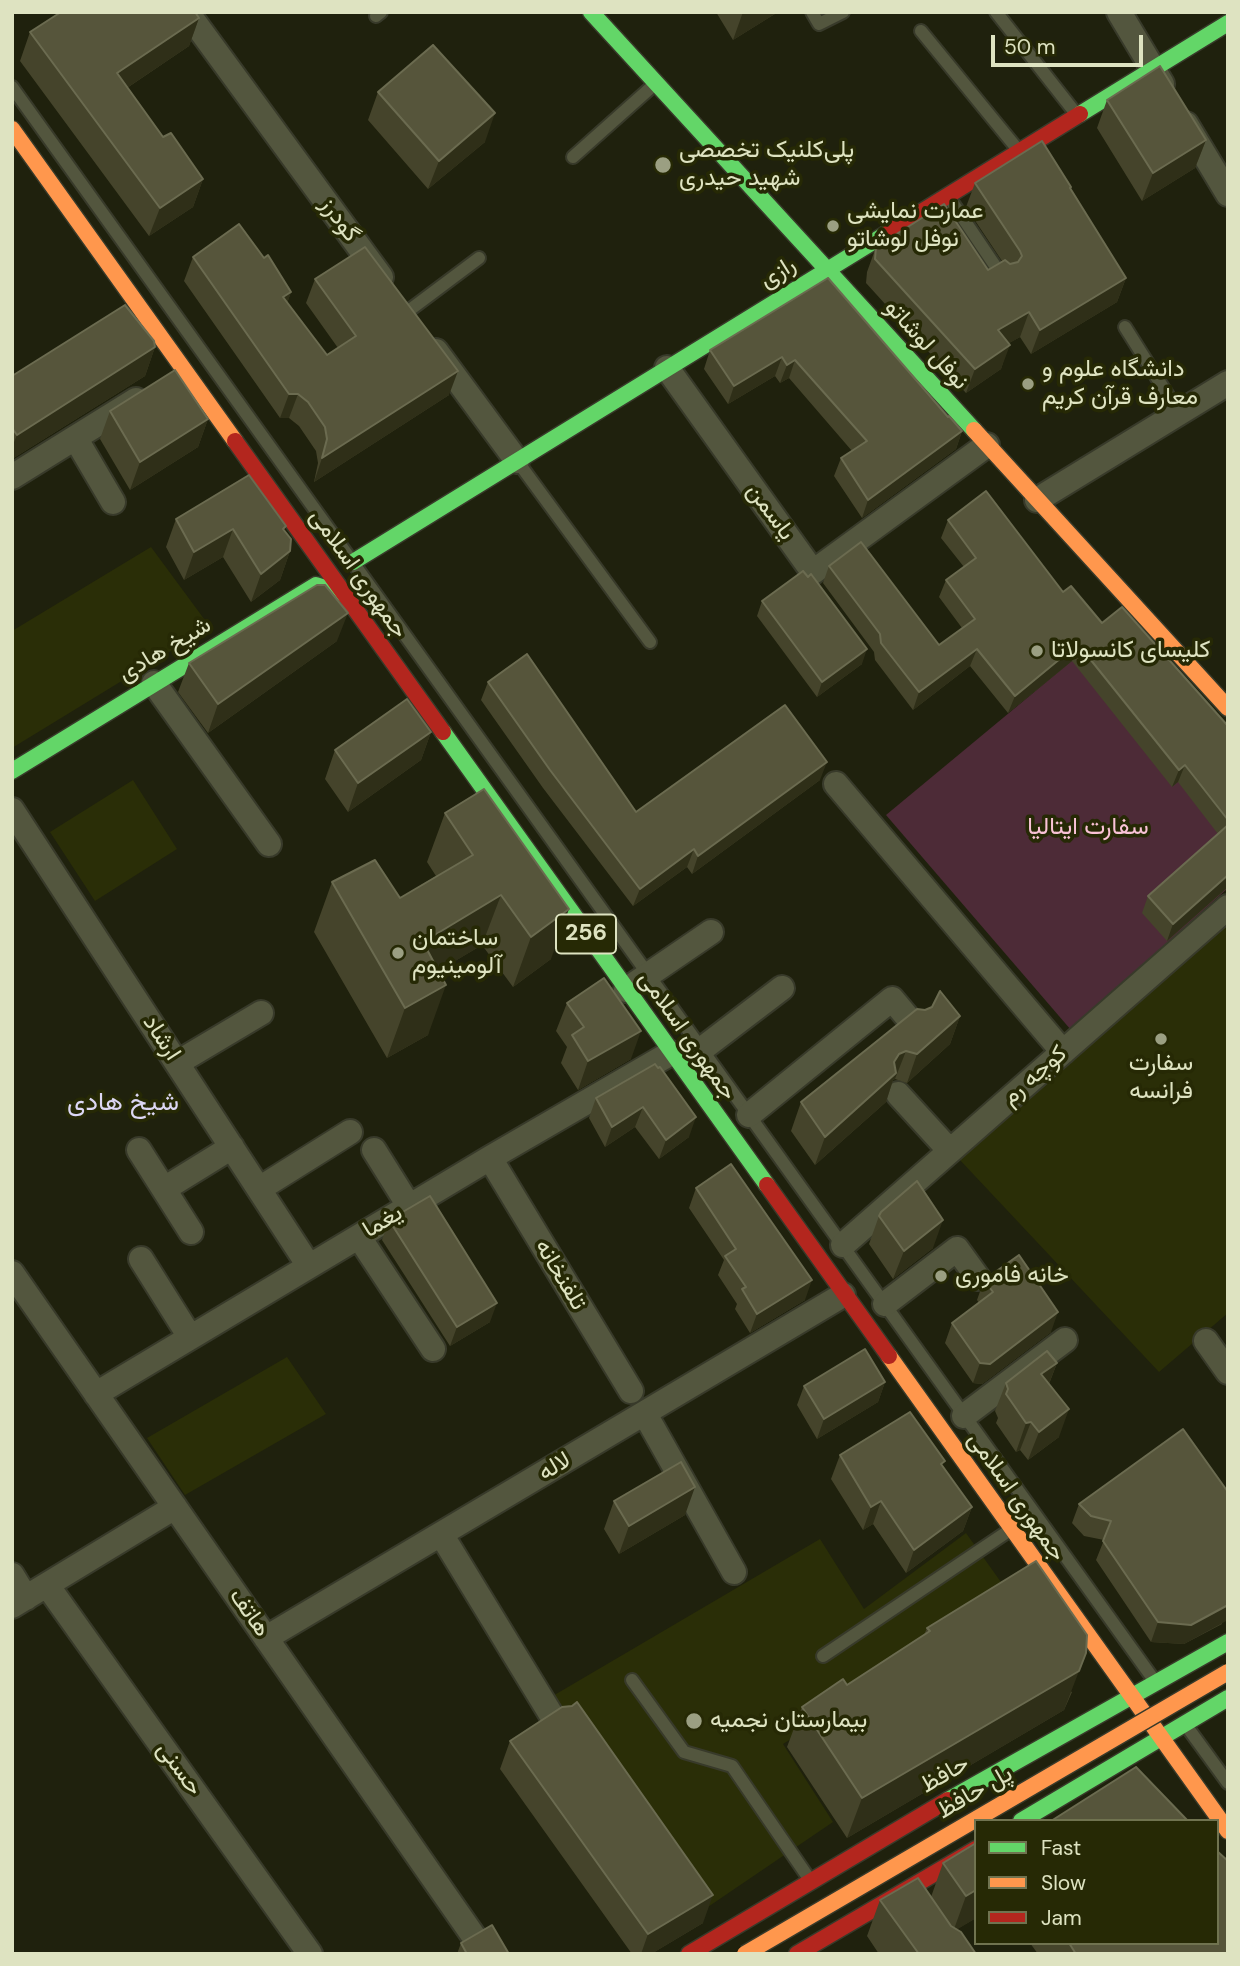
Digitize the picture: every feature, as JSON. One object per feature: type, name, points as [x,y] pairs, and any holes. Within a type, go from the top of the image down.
[{"type":"main road","name":"نوفل لوشاتو","points":[[591,12],[1228,708]]},
{"type":"main road","name":"رازی","points":[[330,575],[1153,69],[1219,24]]},
{"type":"main road","name":"جمهوری اسلامی","points":[[12,129],[1228,1831]]},
{"type":"main road","name":"شیخ هادی","points":[[12,771],[316,585],[344,594]]},
{"type":"main road","points":[[676,1060],[702,1049]]},
{"type":"main road","points":[[727,1132],[749,1115]]},
{"type":"main road","points":[[821,1264],[843,1245]]},
{"type":"main road","points":[[863,1322],[885,1304]]},
{"type":"main road","points":[[941,1432],[964,1416]]},
{"type":"main road","name":"حافظ","points":[[689,1954],[1009,1764],[1228,1642]]},
{"type":"main road","name":"پل حافظ","points":[[976,1819],[1228,1672]]},
{"type":"main road","points":[[1009,1764],[1028,1817],[1228,1698]]},
{"type":"main road","name":"پل حافظ","points":[[745,1954],[974,1820]]},
{"type":"main road","points":[[797,1954],[974,1850]]},
{"type":"street","name":"گودرز","points":[[187,12],[517,461]]},
{"type":"street","points":[[1119,12],[1228,194]]},
{"type":"street","name":"یاسمن","points":[[667,368],[813,577],[987,445]]},
{"type":"street","points":[[12,478],[183,369]]},
{"type":"street","points":[[1037,500],[1228,383]]},
{"type":"street","points":[[76,439],[113,502]]},
{"type":"street","points":[[154,684],[269,844]]},
{"type":"street","points":[[836,784],[1063,1052]]},
{"type":"street","name":"ارشاد","points":[[12,810],[309,1266]]},
{"type":"street","name":"کوچه رم","points":[[843,1245],[1228,907]]},
{"type":"street","points":[[626,990],[711,932]]},
{"type":"street","points":[[702,1049],[782,988]]},
{"type":"street","points":[[749,1115],[892,999],[913,1024]]},
{"type":"street","points":[[177,1063],[261,1013]]},
{"type":"street","name":"یغما","points":[[96,1394],[490,1158],[676,1060]]},
{"type":"street","points":[[898,1094],[950,1151]]},
{"type":"street","points":[[259,1189],[350,1132]]},
{"type":"street","points":[[164,1189],[232,1147]]},
{"type":"street","points":[[139,1150],[191,1232]]},
{"type":"street","points":[[374,1150],[410,1206]]},
{"type":"street","name":"تلفنخانه","points":[[490,1158],[631,1391]]},
{"type":"street","points":[[359,1237],[433,1349]]},
{"type":"street","points":[[885,1304],[957,1250],[978,1278]]},
{"type":"street","points":[[141,1259],[190,1338]]},
{"type":"street","name":"هاتف","points":[[12,1273],[486,1954]]},
{"type":"street","name":"لاله","points":[[266,1638],[843,1295]]},
{"type":"street","points":[[964,1416],[1065,1340]]},
{"type":"street","points":[[1206,1341],[1228,1372]]},
{"type":"street","points":[[645,1414],[734,1572]]},
{"type":"street","points":[[29,1596],[175,1507]]},
{"type":"street","points":[[442,1534],[555,1721]]},
{"type":"street","name":"حسنی","points":[[12,1575],[310,1954]]},
{"type":"street","points":[[906,1892],[920,1913]]},
{"type":"lane","points":[[812,12],[819,24],[843,12]]},
{"type":"lane","points":[[996,12],[1077,116]]},
{"type":"lane","points":[[921,31],[1020,151]]},
{"type":"lane","points":[[573,157],[656,83]]},
{"type":"lane","points":[[12,87],[1228,1783]]},
{"type":"lane","points":[[947,195],[1004,280]]},
{"type":"lane","points":[[407,312],[480,258]]},
{"type":"lane","points":[[1125,327],[1179,413]]},
{"type":"lane","points":[[517,461],[650,642]]},
{"type":"lane","points":[[824,1656],[1011,1530]]},
{"type":"lane","points":[[632,1680],[684,1752],[732,1766],[810,1881]]},
{"type":"shaded area","points":[[151,547],[210,627],[12,748],[12,631]]},
{"type":"shaded area","points":[[133,780],[177,849],[95,901],[50,832]]},
{"type":"shaded area","name":"سفارت فرانسه","points":[[1228,920],[1228,1313],[1159,1372],[959,1159]]},
{"type":"shaded area","points":[[287,1357],[326,1414],[185,1495],[147,1438]]},
{"type":"shaded area","name":"بیمارستان نجمیه","points":[[966,1533],[1013,1599],[783,1744],[833,1822],[702,1911],[551,1697],[820,1539],[864,1609]]},
{"type":"green space","name":"سفارت ایتالیا","points":[[1115,625],[1228,751],[1228,888],[1071,1030],[886,815]]},
{"type":"building","points":[[61,12],[195,12],[199,18],[117,73],[163,137],[171,133],[203,179],[160,208],[30,32]]},
{"type":"building","points":[[433,45],[495,113],[439,161],[378,92]]},
{"type":"building","points":[[1160,66],[1206,140],[1153,173],[1107,100]]},
{"type":"building","points":[[1042,141],[1126,278],[1040,330],[1029,312],[998,330],[1010,345],[975,369],[875,259],[876,247],[944,204],[988,270],[1005,260],[1010,264],[1018,262],[1022,256],[1020,251],[975,183]]},
{"type":"building","points":[[239,224],[264,258],[268,255],[291,292],[283,297],[327,355],[356,336],[315,279],[365,247],[458,371],[322,458],[327,439],[325,427],[308,402],[298,394],[289,394],[193,257]]},
{"type":"building","points":[[828,278],[962,431],[868,500],[841,458],[867,441],[795,360],[787,365],[782,357],[734,386],[710,350]]},
{"type":"building","points":[[125,305],[154,341],[155,347],[17,435],[12,428],[12,376]]},
{"type":"building","points":[[175,370],[208,419],[140,462],[110,411]]},
{"type":"building","points":[[249,475],[286,526],[283,529],[291,539],[290,551],[261,574],[233,529],[194,552],[176,519]]},
{"type":"building","points":[[986,491],[1063,592],[1071,586],[1102,623],[1122,607],[1228,726],[1228,820],[1185,765],[1179,770],[1078,644],[1015,696],[977,649],[919,692],[881,643],[880,634],[829,566],[861,542],[939,645],[975,619],[946,580],[976,558],[948,520]]},
{"type":"building","points":[[803,571],[808,577],[811,574],[867,649],[822,682],[762,601]]},
{"type":"building","points":[[317,585],[325,585],[348,613],[218,704],[189,663]]},
{"type":"building","points":[[527,654],[636,812],[785,705],[827,762],[698,856],[694,849],[640,889],[550,770],[488,682]]},
{"type":"building","points":[[407,699],[431,732],[358,783],[335,750]]},
{"type":"building","points":[[484,789],[569,909],[531,937],[501,895],[423,942],[446,985],[405,1008],[332,882],[375,860],[400,898],[473,855],[445,813]]},
{"type":"building","points":[[1228,825],[1228,875],[1173,924],[1148,896]]},
{"type":"building","points":[[604,978],[641,1031],[588,1061],[572,1035],[584,1027],[567,1003]]},
{"type":"building","points":[[940,991],[960,1016],[917,1054],[906,1051],[899,1054],[894,1062],[896,1073],[825,1137],[801,1102],[917,1009],[932,1007]]},
{"type":"building","points":[[655,1064],[660,1067],[696,1117],[666,1140],[643,1107],[612,1127],[596,1098]]},
{"type":"building","points":[[731,1164],[812,1280],[757,1314],[742,1289],[746,1287],[725,1256],[736,1249],[696,1188]]},
{"type":"building","points":[[917,1181],[943,1220],[904,1251],[879,1216]]},
{"type":"building","points":[[430,1196],[497,1303],[457,1327],[389,1220]]},
{"type":"building","points":[[1019,1255],[1058,1312],[990,1364],[980,1363],[952,1323],[993,1292],[984,1280]]},
{"type":"building","points":[[865,1349],[885,1382],[824,1419],[804,1386]]},
{"type":"building","points":[[1047,1351],[1057,1363],[1041,1374],[1069,1409],[1039,1432],[1031,1422],[1026,1423],[1006,1394],[1006,1383]]},
{"type":"building","points":[[910,1412],[945,1461],[941,1464],[972,1507],[914,1550],[881,1501],[871,1507],[840,1455]]},
{"type":"building","points":[[1183,1429],[1228,1492],[1228,1605],[1191,1625],[1158,1622],[1103,1541],[1111,1521],[1091,1516],[1079,1504]]},
{"type":"building","points":[[681,1462],[695,1487],[629,1526],[614,1501]]},
{"type":"building","points":[[1036,1561],[1087,1635],[1086,1653],[1079,1671],[862,1798],[802,1707],[843,1679],[847,1685],[930,1631],[927,1628]]},
{"type":"building","points":[[577,1702],[713,1895],[648,1934],[510,1741],[562,1707],[572,1706]]},
{"type":"building","points":[[1136,1767],[1186,1819],[1054,1819]]},
{"type":"building","points":[[974,1844],[974,1891],[966,1896],[943,1863]]},
{"type":"building","points":[[1219,1853],[1228,1861],[1228,1954],[1076,1954],[1070,1945],[1219,1945]]},
{"type":"building","points":[[918,1878],[951,1926],[961,1932],[976,1954],[919,1954],[880,1900]]},
{"type":"building","points":[[492,1925],[509,1954],[467,1954],[461,1943]]},
{"type":"traffic: fast","points":[[591,12],[974,430]]},
{"type":"traffic: fast","points":[[1080,114],[1228,23]]},
{"type":"traffic: fast","points":[[353,562],[889,232]]},
{"type":"traffic: fast","points":[[12,771],[316,585],[344,594]]},
{"type":"traffic: fast","points":[[443,732],[767,1185]]},
{"type":"traffic: fast","points":[[948,1800],[1228,1642]]},
{"type":"traffic: fast","points":[[1024,1819],[1228,1698]]},
{"type":"traffic: slow","points":[[12,129],[235,441]]},
{"type":"traffic: slow","points":[[974,430],[1228,708]]},
{"type":"traffic: slow","points":[[889,1356],[1228,1831]]},
{"type":"traffic: slow","points":[[976,1819],[1228,1672]]},
{"type":"traffic: slow","points":[[745,1954],[974,1820]]},
{"type":"traffic: jam","points":[[889,232],[1080,114]]},
{"type":"traffic: jam","points":[[235,441],[443,732]]},
{"type":"traffic: jam","points":[[767,1185],[889,1356]]},
{"type":"traffic: jam","points":[[689,1954],[948,1800]]},
{"type":"traffic: jam","points":[[797,1954],[974,1850]]},
{"type":"place","name":"پلی‌کلنیک تخصصی شهید حیدری","points":[[663,165]]},
{"type":"place","name":"عمارت نمایشی نوفل لوشاتو","points":[[833,226]]},
{"type":"place","name":"دانشگاه علوم و معارف قرآن کریم","points":[[1028,384]]},
{"type":"place","name":"کلیسای کانسولاتا","points":[[1037,651]]},
{"type":"place","name":"ساختمان آلومینیوم","points":[[398,953]]},
{"type":"place","name":"سفارت فرانسه","points":[[1161,1039]]},
{"type":"place","name":"خانه فاموری","points":[[941,1276]]},
{"type":"place","name":"بیمارستان نجمیه","points":[[694,1721]]},
{"type":"district","name":"شیخ هادی","points":[[123,1103]]}]
